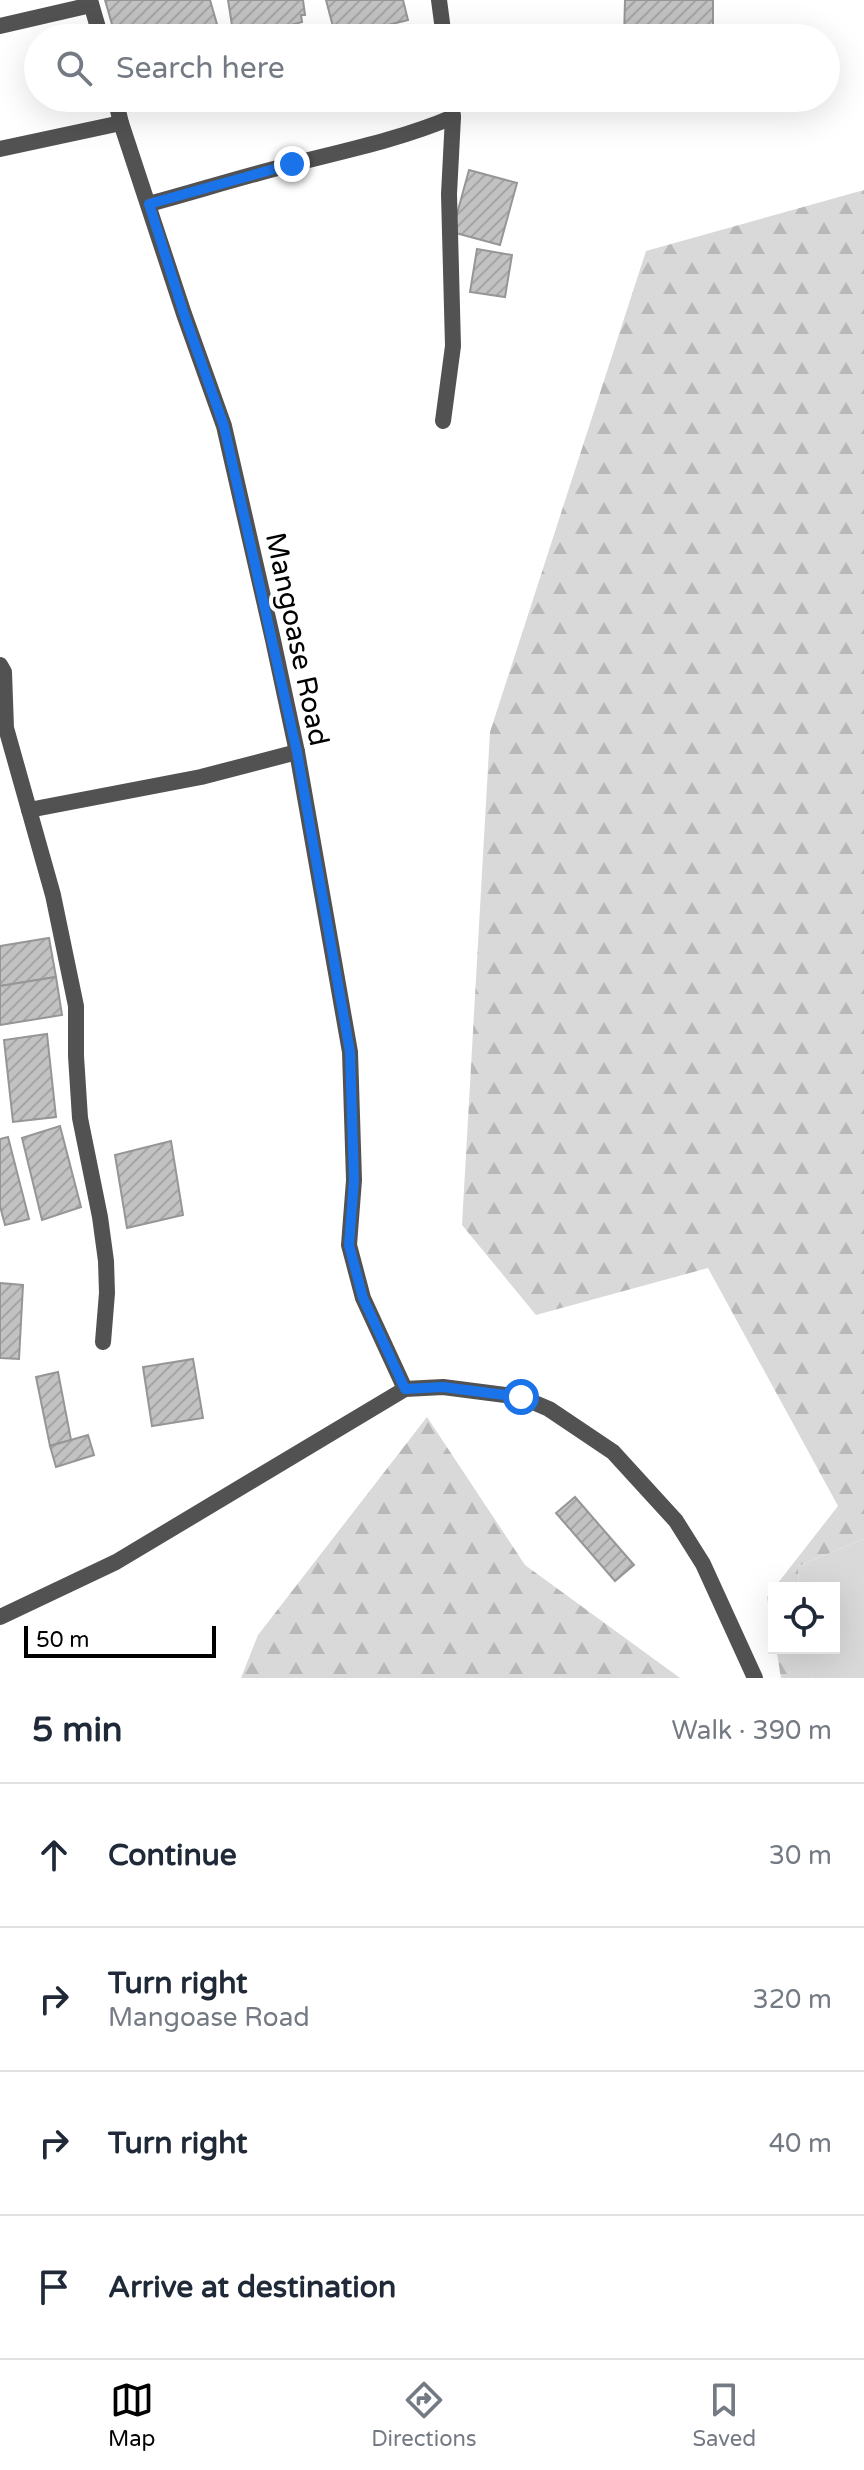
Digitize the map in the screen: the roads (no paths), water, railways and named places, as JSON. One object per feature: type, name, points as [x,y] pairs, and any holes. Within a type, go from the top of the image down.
[{"type":"street","points":[[439,0],[442,24]]},
{"type":"street","points":[[0,26],[91,2],[97,24]]},
{"type":"street","name":"Mangoase Road","points":[[118,112],[224,426],[297,752],[350,1052],[354,1180],[349,1245],[363,1298],[405,1389]]},
{"type":"street","points":[[443,421],[453,346],[449,194],[452,112]]},
{"type":"street","points":[[149,204],[370,146],[415,133],[453,117]]},
{"type":"street","points":[[0,149],[121,123]]},
{"type":"street","points":[[0,665],[4,672],[6,728],[53,895],[76,1006],[80,1118],[106,1261],[103,1342]]},
{"type":"street","points":[[29,810],[201,777],[297,752]]},
{"type":"street","points":[[0,1617],[116,1562],[405,1389],[443,1387],[521,1397],[549,1409],[613,1452],[676,1521],[690,1543],[703,1564],[755,1678]]}]
